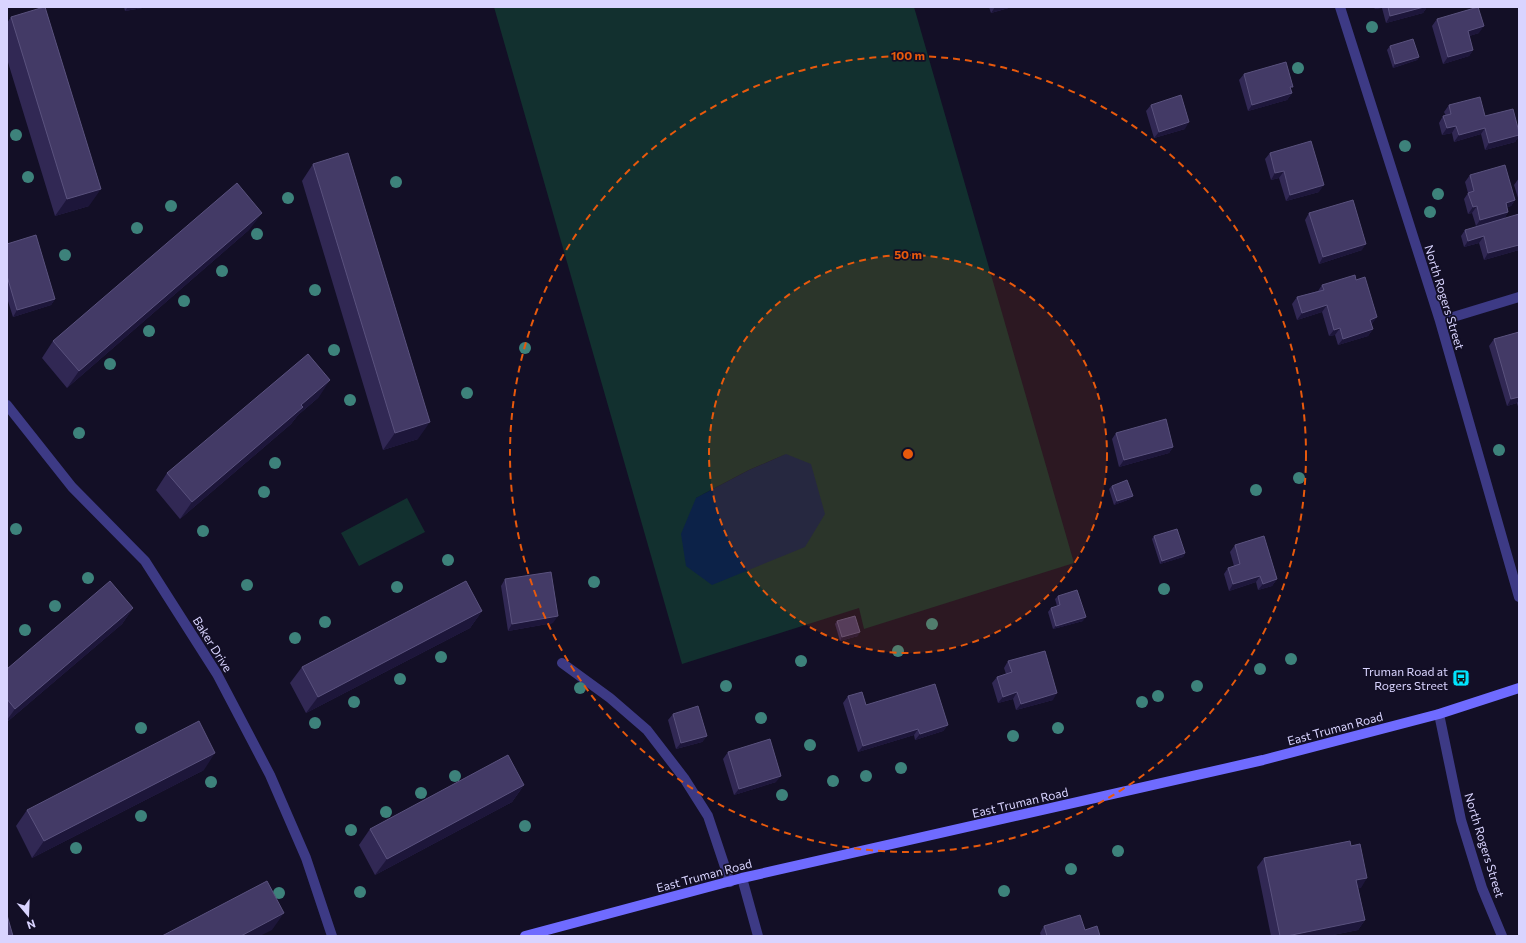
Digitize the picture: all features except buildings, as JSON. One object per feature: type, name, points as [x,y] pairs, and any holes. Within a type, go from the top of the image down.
[{"type":"main road","name":"East Truman Road","points":[[524,936],[742,878],[1263,760],[1439,714],[1519,688]]},
{"type":"street","name":"North Rogers Street","points":[[1340,7],[1440,320],[1519,597]]},
{"type":"street","points":[[1440,320],[1519,297]]},
{"type":"street","name":"Baker Drive","points":[[7,405],[72,487],[145,561],[217,674],[270,775],[306,858],[332,936]]},
{"type":"street","points":[[562,663],[610,698],[647,730],[679,772],[708,816],[730,882]]},
{"type":"street","name":"North Rogers Street","points":[[1439,714],[1461,820],[1482,888],[1502,936]]},
{"type":"street","points":[[742,878],[758,936]]},
{"type":"green space","points":[[494,7],[914,7],[1074,563],[864,629],[859,608],[682,664]],"holes":[[[786,454],[696,498],[749,470]]]},
{"type":"green space","points":[[407,498],[425,532],[359,566],[341,533]]},
{"type":"water","points":[[786,454],[811,464],[825,514],[805,547],[712,585],[686,566],[681,534],[696,498],[749,470]]},
{"type":"place","name":"Truman Road at Rogers Street","points":[[1461,678]]}]
